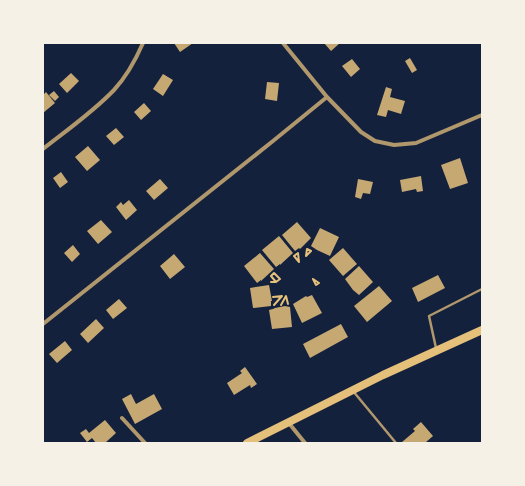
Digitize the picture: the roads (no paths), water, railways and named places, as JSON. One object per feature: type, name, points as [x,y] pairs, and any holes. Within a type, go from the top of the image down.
[{"type":"main road","points":[[247,443],[352,391],[482,330]]},
{"type":"street","points":[[43,149],[114,90],[131,66],[143,43]]},
{"type":"street","points":[[283,43],[327,97],[362,132],[375,140],[394,145],[416,143],[482,116]]},
{"type":"street","points":[[43,324],[327,97]]},
{"type":"street","points":[[122,418],[144,443]]},
{"type":"street","points":[[288,422],[305,443]]},
{"type":"lane","points":[[436,351],[429,316],[482,289]]},
{"type":"lane","points":[[352,391],[396,443]]}]
